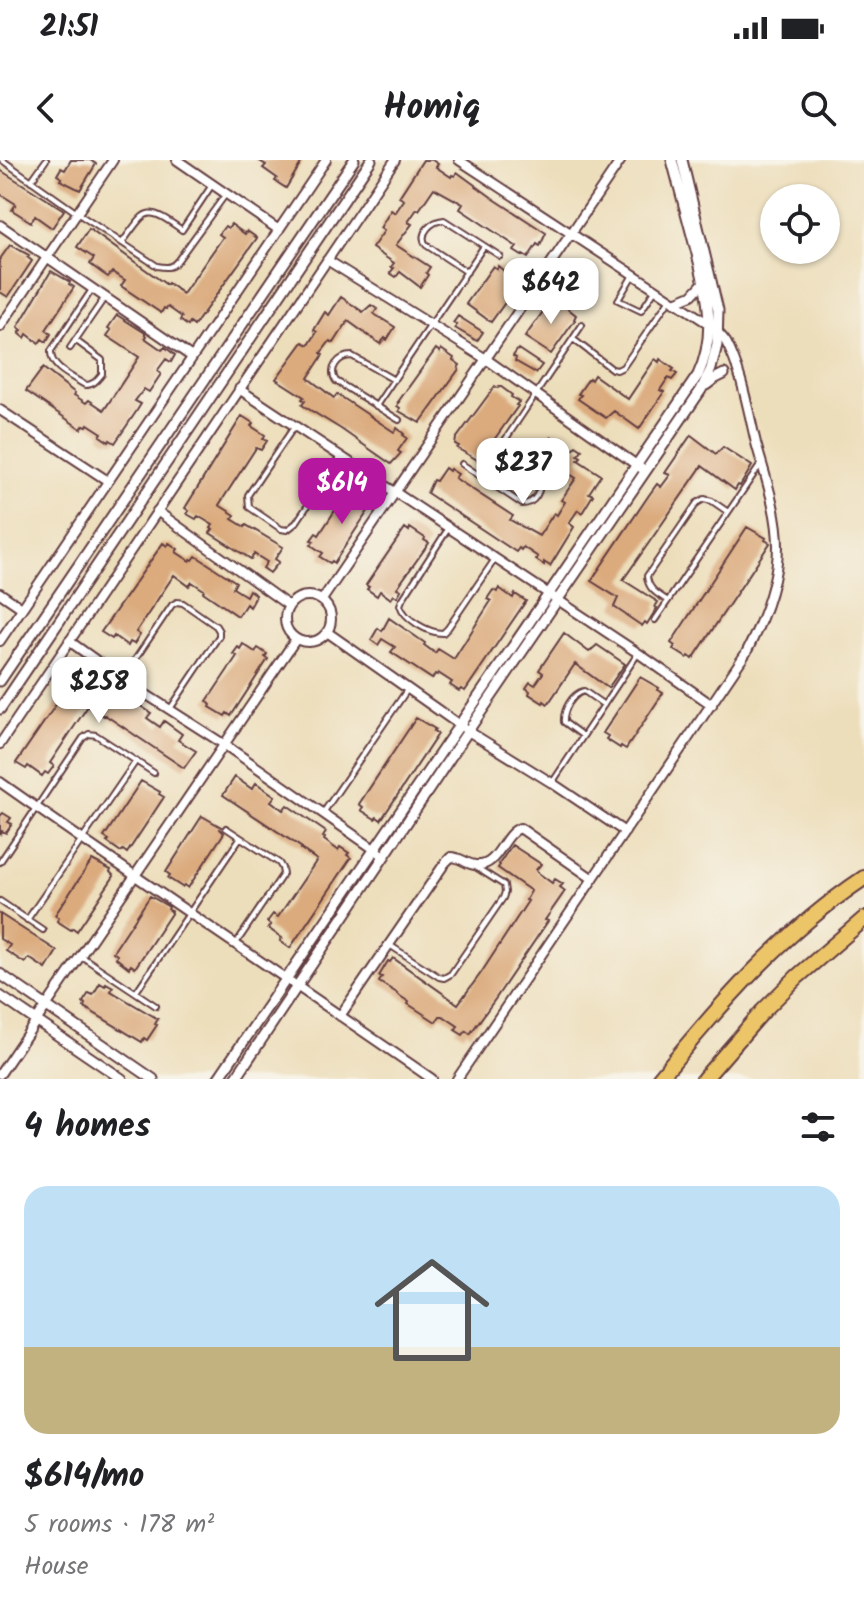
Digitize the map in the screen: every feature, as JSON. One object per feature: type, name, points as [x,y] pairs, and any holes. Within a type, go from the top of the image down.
[{"type":"highway","points":[[659,1079],[777,946],[832,899],[864,878]]},
{"type":"highway","points":[[704,1079],[797,977],[864,919]]},
{"type":"highway","points":[[797,977],[864,929]]},
{"type":"street","points":[[0,327],[113,160]]},
{"type":"street","points":[[177,160],[279,230]]},
{"type":"street","points":[[0,641],[326,160]]},
{"type":"street","points":[[0,681],[354,160]]},
{"type":"street","points":[[0,709],[371,160]]},
{"type":"street","points":[[0,744],[395,160]]},
{"type":"street","points":[[457,1079],[746,653],[768,601],[778,548],[775,522],[740,381],[727,345],[719,333],[459,160]]},
{"type":"street","points":[[322,600],[621,160]]},
{"type":"street","points":[[672,160],[704,282],[709,324],[701,390]]},
{"type":"street","points":[[235,1079],[384,856],[548,594],[706,367],[719,333],[718,310],[682,160]]},
{"type":"street","points":[[1,227],[192,357]]},
{"type":"street","points":[[327,260],[486,359],[645,471]]},
{"type":"street","points":[[672,301],[692,295],[704,282]]},
{"type":"street","points":[[706,367],[740,381]]},
{"type":"street","points":[[218,1079],[375,850],[557,601],[701,390],[724,374]]},
{"type":"street","points":[[239,389],[712,705]]},
{"type":"street","points":[[0,410],[108,481]]},
{"type":"street","points":[[157,511],[289,606]]},
{"type":"street","points":[[0,593],[22,608]]},
{"type":"street","points":[[301,597],[322,600],[331,613],[332,621],[327,632],[319,640],[311,642],[296,639],[285,620],[289,606],[301,597]]},
{"type":"street","points":[[327,632],[464,728],[625,832]]},
{"type":"street","points":[[0,1074],[296,639]]},
{"type":"street","points":[[69,641],[384,856]]},
{"type":"street","points":[[0,782],[432,1079]]},
{"type":"street","points":[[340,1016],[451,857],[473,865],[488,863],[511,832],[520,828],[593,879]]},
{"type":"street","points":[[0,974],[153,1079]]},
{"type":"street","points":[[0,996],[122,1079]]},
{"type":"lane","points":[[2,160],[122,243],[157,266],[166,268],[174,266],[226,193]]},
{"type":"lane","points":[[31,181],[46,160]]},
{"type":"lane","points":[[122,243],[142,216],[148,213],[155,213],[182,230],[213,184]]},
{"type":"lane","points":[[467,272],[423,241],[432,223],[444,220],[500,256]]},
{"type":"lane","points":[[376,406],[484,246]]},
{"type":"lane","points":[[633,275],[618,300],[641,311],[656,290]]},
{"type":"lane","points":[[75,340],[102,360],[102,374],[90,385],[85,385],[56,366],[50,357],[93,289]]},
{"type":"lane","points":[[70,348],[105,297]]},
{"type":"lane","points":[[573,339],[617,370],[623,367],[672,301]]},
{"type":"lane","points":[[481,476],[582,325]]},
{"type":"lane","points":[[394,380],[352,356],[340,358],[332,376],[399,420]]},
{"type":"lane","points":[[295,425],[248,495],[249,507],[281,529],[287,530],[296,523],[341,456]]},
{"type":"lane","points":[[462,464],[522,504],[528,504],[539,491],[538,478],[498,451]]},
{"type":"lane","points":[[655,620],[761,464]]},
{"type":"lane","points":[[668,601],[651,589],[647,576],[697,503],[704,499],[712,501],[728,512]]},
{"type":"lane","points":[[449,527],[402,600],[400,605],[404,615],[432,632],[443,633],[495,559]]},
{"type":"lane","points":[[122,679],[172,605],[183,603],[216,626],[219,636],[170,709]]},
{"type":"lane","points":[[552,783],[638,653]]},
{"type":"lane","points":[[323,813],[408,688]]},
{"type":"lane","points":[[583,736],[564,722],[569,704],[577,693],[584,691],[604,705]]},
{"type":"lane","points":[[0,862],[83,738],[89,734],[96,735],[154,773]]},
{"type":"lane","points":[[27,920],[136,761]]},
{"type":"lane","points":[[226,828],[279,863],[283,874],[235,945]]},
{"type":"lane","points":[[136,992],[240,838]]},
{"type":"lane","points":[[389,944],[439,977],[451,974],[505,892],[504,885],[473,865]]},
{"type":"lane","points":[[0,901],[43,930]]},
{"type":"lane","points":[[81,956],[156,1006]]},
{"type":"building","points":[[71,160],[90,160],[96,164],[80,190],[60,180],[62,178],[57,175],[61,168],[65,170]]},
{"type":"building","points":[[258,160],[303,160],[286,188],[275,181],[277,178]]},
{"type":"building","points":[[423,160],[432,160],[438,164],[436,167],[451,177],[457,172],[546,233],[540,246],[537,244],[528,258],[522,256],[514,251],[517,247],[460,209],[463,204],[434,188],[408,222],[412,224],[396,245],[430,267],[426,273],[428,275],[420,287],[400,272],[396,277],[390,273],[394,263],[372,248],[384,231],[380,228],[391,210],[395,213],[404,200],[399,197]]},
{"type":"building","points":[[0,170],[64,210],[52,228],[35,216],[31,222],[12,210],[16,204],[0,194]]},
{"type":"building","points":[[231,224],[257,238],[194,326],[190,323],[188,326],[168,307],[161,313],[121,286],[125,280],[112,272],[108,277],[102,273],[90,264],[94,258],[77,247],[89,229],[183,294],[223,237],[219,234]]},
{"type":"building","points":[[10,245],[29,255],[27,257],[32,261],[8,297],[0,292],[0,259]]},
{"type":"building","points":[[493,266],[497,269],[498,266],[517,282],[491,322],[466,304]]},
{"type":"building","points":[[51,271],[74,287],[46,330],[51,334],[46,342],[42,339],[39,343],[27,334],[25,338],[18,327]]},
{"type":"building","points":[[341,297],[363,312],[371,305],[377,309],[374,314],[395,327],[387,340],[385,338],[380,344],[348,321],[334,343],[330,341],[321,353],[323,355],[308,378],[334,398],[337,394],[394,432],[397,428],[404,434],[407,438],[398,451],[401,453],[391,464],[302,405],[304,397],[276,379],[303,342],[309,345],[325,312],[329,315]]},
{"type":"building","points":[[552,299],[576,315],[551,354],[525,337]]},
{"type":"building","points":[[117,315],[145,333],[145,338],[162,350],[165,347],[175,355],[171,362],[166,359],[157,371],[161,374],[149,392],[144,389],[135,401],[141,404],[115,443],[100,436],[102,433],[88,424],[81,429],[26,391],[43,368],[74,395],[104,410],[139,357],[107,336],[111,330],[108,328]]},
{"type":"building","points":[[458,316],[483,332],[477,341],[455,328],[457,325],[453,323]]},
{"type":"building","points":[[436,349],[440,352],[441,349],[460,365],[420,423],[399,411],[397,406]]},
{"type":"building","points":[[518,349],[542,365],[536,373],[515,361],[513,356]]},
{"type":"building","points":[[655,359],[659,362],[660,359],[677,374],[672,380],[668,378],[660,390],[664,392],[639,429],[614,411],[606,418],[578,399],[581,395],[578,394],[594,375],[628,399]]},
{"type":"building","points":[[495,386],[500,386],[519,402],[479,461],[457,448],[456,439]]},
{"type":"building","points":[[242,416],[265,435],[263,439],[267,441],[261,450],[256,448],[219,505],[235,515],[232,519],[283,547],[275,559],[279,562],[270,573],[263,568],[267,562],[254,554],[251,559],[210,533],[213,525],[198,516],[196,519],[187,514],[189,511],[185,508]]},
{"type":"building","points":[[691,435],[716,454],[723,447],[752,466],[735,490],[702,466],[623,580],[658,602],[647,624],[645,622],[642,626],[614,607],[618,598],[591,581],[657,484],[661,487],[670,475],[665,473]]},
{"type":"building","points":[[552,437],[572,451],[576,446],[582,450],[578,460],[601,475],[589,493],[593,495],[582,513],[578,510],[569,523],[574,527],[550,566],[536,560],[538,557],[523,547],[516,552],[427,493],[433,480],[436,481],[445,468],[450,469],[458,474],[455,478],[513,516],[510,520],[539,536],[554,513],[557,515],[565,502],[561,500],[576,478],[542,457]]},
{"type":"building","points":[[349,489],[370,500],[368,503],[372,505],[334,563],[330,563],[320,557],[323,553],[311,545],[314,541],[311,540],[316,533],[319,535]]},
{"type":"building","points":[[747,527],[770,543],[693,659],[687,658],[673,649],[675,646],[671,643]]},
{"type":"building","points":[[405,528],[409,531],[410,528],[429,543],[397,588],[401,590],[397,597],[394,595],[391,599],[380,591],[377,596],[366,585]]},
{"type":"building","points":[[163,543],[178,549],[176,552],[190,561],[196,556],[236,582],[233,588],[246,596],[249,590],[256,595],[250,607],[246,604],[238,616],[192,582],[189,586],[174,575],[136,632],[140,635],[134,644],[130,642],[128,646],[114,636],[112,639],[101,632]]},
{"type":"building","points":[[499,588],[513,598],[515,594],[526,601],[465,691],[450,685],[452,682],[438,673],[432,679],[391,652],[395,647],[382,639],[378,645],[371,640],[378,628],[382,631],[389,618],[435,653],[438,649],[454,659],[491,601],[487,599],[493,590],[497,592]]},
{"type":"building","points":[[564,633],[589,652],[597,645],[625,664],[608,688],[575,664],[548,704],[543,703],[529,694],[526,688],[530,682],[535,685],[543,673],[539,670]]},
{"type":"building","points":[[243,644],[255,652],[258,648],[267,654],[265,657],[268,659],[231,716],[227,713],[225,716],[210,707],[207,701],[237,656],[233,654]]},
{"type":"building","points":[[77,674],[92,679],[90,683],[104,692],[111,686],[151,713],[147,718],[160,727],[164,721],[182,734],[178,740],[196,751],[184,768],[88,706],[50,763],[54,766],[48,774],[45,772],[42,776],[28,766],[26,769],[16,763]]},
{"type":"building","points":[[640,677],[663,693],[626,749],[620,748],[606,739],[608,736],[603,733]]},
{"type":"building","points":[[416,718],[438,734],[381,820],[375,819],[361,810],[363,807],[359,804]]},
{"type":"building","points":[[235,777],[252,789],[256,783],[275,796],[271,801],[283,810],[287,805],[326,832],[324,840],[338,850],[340,847],[349,853],[347,855],[351,858],[290,948],[268,928],[271,925],[267,922],[273,914],[278,917],[317,860],[223,795]]},
{"type":"building","points":[[141,781],[164,797],[127,853],[121,852],[104,837]]},
{"type":"building","points":[[3,813],[11,818],[8,822],[12,824],[6,833],[2,831],[0,835],[0,816]]},
{"type":"building","points":[[202,816],[221,827],[224,833],[188,888],[182,887],[168,878],[170,875],[166,872]]},
{"type":"building","points":[[512,845],[541,864],[537,872],[552,883],[555,879],[563,884],[560,887],[565,891],[496,998],[470,1034],[466,1031],[463,1035],[455,1030],[458,1026],[443,1016],[436,1022],[408,1004],[379,982],[382,977],[379,976],[393,958],[458,1004],[528,901],[531,891],[498,868]]},
{"type":"building","points":[[92,860],[111,870],[114,876],[77,931],[71,930],[57,921],[59,918],[55,915]]},
{"type":"building","points":[[150,896],[172,912],[135,968],[131,965],[129,968],[113,952]]},
{"type":"building","points":[[0,914],[57,951],[46,969],[29,958],[25,963],[6,951],[10,945],[0,939]]},
{"type":"building","points":[[100,983],[113,987],[111,991],[158,1019],[147,1040],[144,1038],[142,1042],[84,1007],[83,1002],[89,993],[93,995]]}]
